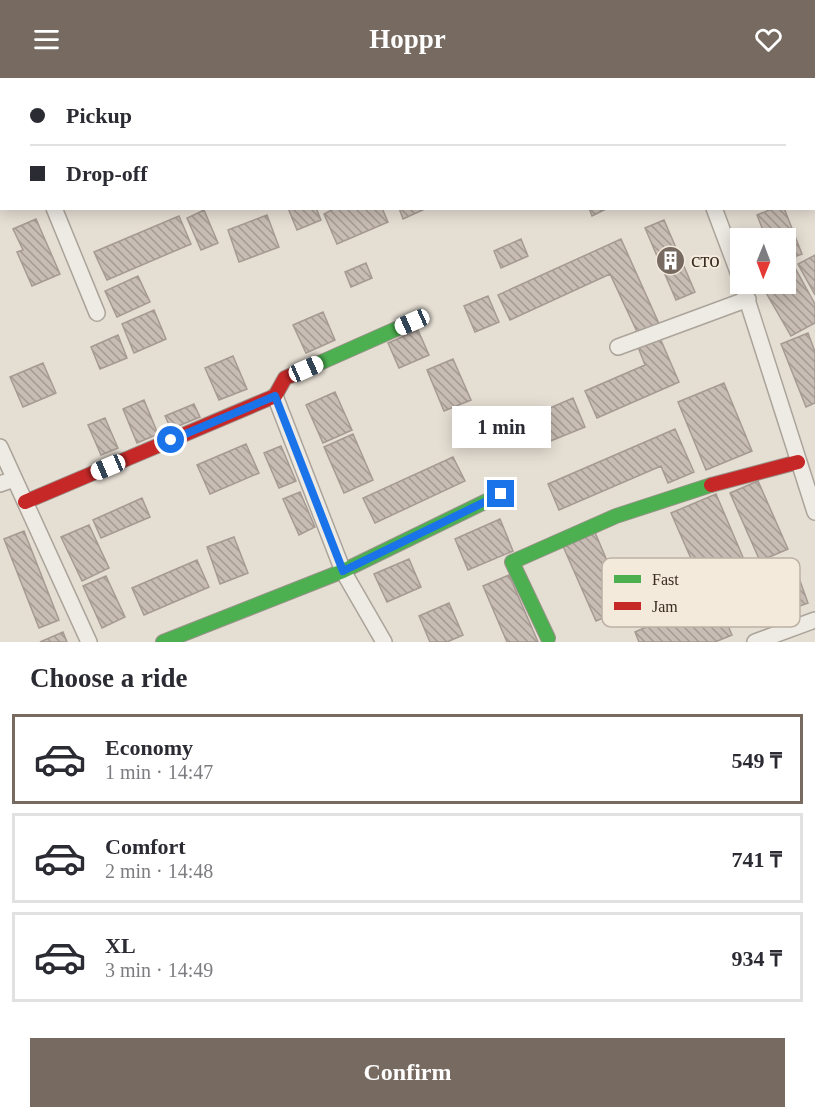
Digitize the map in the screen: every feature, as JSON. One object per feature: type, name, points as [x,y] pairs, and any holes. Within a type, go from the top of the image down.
[{"type":"street","points":[[55,210],[97,313]]},
{"type":"street","points":[[715,210],[730,250]]},
{"type":"street","points":[[746,294],[815,512]]},
{"type":"street","points":[[618,347],[748,299]]},
{"type":"street","points":[[25,502],[275,396],[285,378],[412,322]]},
{"type":"street","points":[[275,396],[343,571],[384,642]]},
{"type":"street","points":[[0,447],[7,482],[25,502],[89,642]]},
{"type":"street","points":[[548,638],[512,562],[558,537],[691,489],[798,462]]},
{"type":"street","points":[[162,642],[343,571],[501,494]]},
{"type":"street","points":[[800,626],[815,620]]},
{"type":"street","points":[[755,642],[796,627]]},
{"type":"building","points":[[204,210],[218,243],[201,250],[187,218]]},
{"type":"building","points":[[289,210],[317,210],[321,220],[297,230]]},
{"type":"building","points":[[331,210],[383,210],[388,222],[337,244],[324,214]]},
{"type":"building","points":[[400,210],[423,210],[403,219]]},
{"type":"building","points":[[590,210],[604,210],[592,216]]},
{"type":"building","points":[[769,210],[785,210],[792,228],[762,228],[757,215]]},
{"type":"building","points":[[267,215],[279,247],[239,262],[228,230]]},
{"type":"building","points":[[179,216],[191,244],[107,280],[94,252]]},
{"type":"building","points":[[36,219],[60,274],[32,286],[17,252],[23,250],[13,229]]},
{"type":"building","name":"сто","points":[[664,220],[695,292],[676,300],[645,228]]},
{"type":"building","points":[[521,239],[528,256],[501,268],[494,251]]},
{"type":"building","points":[[621,239],[660,326],[639,336],[610,274],[510,320],[498,295]]},
{"type":"building","points":[[796,239],[802,254],[796,256]]},
{"type":"building","points":[[815,255],[815,295],[798,264]]},
{"type":"building","points":[[366,263],[372,278],[351,287],[345,272]]},
{"type":"building","points":[[796,270],[815,304],[815,323],[791,336],[767,294],[796,294]]},
{"type":"building","points":[[138,276],[150,302],[117,317],[105,291]]},
{"type":"building","points":[[488,296],[499,322],[475,332],[464,306]]},
{"type":"building","points":[[154,310],[166,339],[134,353],[122,324]]},
{"type":"building","points":[[323,312],[335,340],[306,353],[293,325]]},
{"type":"building","points":[[418,330],[429,355],[399,368],[388,343]]},
{"type":"building","points":[[808,333],[815,352],[815,403],[806,407],[781,344]]},
{"type":"building","points":[[118,335],[127,358],[100,369],[91,347]]},
{"type":"building","points":[[660,338],[679,382],[597,418],[585,391],[645,365],[638,347]]},
{"type":"building","points":[[233,356],[247,389],[219,400],[205,368]]},
{"type":"building","points":[[453,359],[471,400],[444,411],[427,370]]},
{"type":"building","points":[[43,363],[56,393],[23,407],[10,377]]},
{"type":"building","points":[[724,383],[752,451],[706,470],[678,402]]},
{"type":"building","points":[[335,392],[352,430],[323,443],[306,405]]},
{"type":"building","points":[[573,398],[585,427],[548,442],[536,414]]},
{"type":"building","points":[[144,400],[158,434],[137,443],[123,409]]},
{"type":"building","points":[[194,404],[200,417],[171,429],[165,416]]},
{"type":"building","points":[[105,418],[118,448],[101,455],[88,425]]},
{"type":"building","points":[[675,429],[694,472],[668,483],[661,466],[559,510],[548,484]]},
{"type":"building","points":[[353,434],[373,480],[344,493],[324,447]]},
{"type":"building","points":[[246,444],[259,473],[210,494],[197,465]]},
{"type":"building","points":[[281,446],[296,481],[279,488],[264,453]]},
{"type":"building","points":[[453,457],[465,481],[375,523],[363,498]]},
{"type":"building","points":[[758,481],[788,549],[767,558],[759,558],[730,493]]},
{"type":"building","points":[[300,492],[315,527],[299,535],[283,499]]},
{"type":"building","points":[[716,494],[743,558],[691,558],[671,513]]},
{"type":"building","points":[[142,498],[150,517],[101,538],[93,520]]},
{"type":"building","points":[[500,519],[513,551],[468,570],[455,539]]},
{"type":"building","points":[[89,525],[109,568],[82,581],[61,537]]},
{"type":"building","points":[[594,530],[606,558],[602,558],[602,618],[596,621],[562,544]]},
{"type":"building","points":[[24,531],[59,620],[39,628],[4,539]]},
{"type":"building","points":[[234,537],[248,573],[220,584],[207,547]]},
{"type":"building","points":[[409,559],[421,587],[387,602],[374,574]]},
{"type":"building","points":[[197,560],[209,587],[144,615],[132,588]]},
{"type":"building","points":[[509,575],[538,642],[507,642],[483,586]]},
{"type":"building","points":[[106,576],[125,617],[102,628],[83,586]]},
{"type":"building","points":[[800,581],[808,603],[800,606]]},
{"type":"building","points":[[449,603],[463,635],[447,642],[430,642],[419,616]]},
{"type":"building","points":[[647,627],[729,627],[732,635],[715,642],[639,642],[635,632]]},
{"type":"building","points":[[63,632],[67,642],[40,642]]},
{"type":"traffic: fast","points":[[297,373],[412,322]]},
{"type":"traffic: fast","points":[[548,638],[512,562],[616,516],[711,485]]},
{"type":"traffic: fast","points":[[163,642],[343,571],[501,494]]},
{"type":"traffic: jam","points":[[25,502],[275,396],[285,378],[297,373]]},
{"type":"traffic: jam","points":[[711,485],[798,462]]},
{"type":"place","name":"сто","points":[[670,260]]},
{"type":"route","points":[[171,440],[275,396],[343,571],[501,494]]}]
